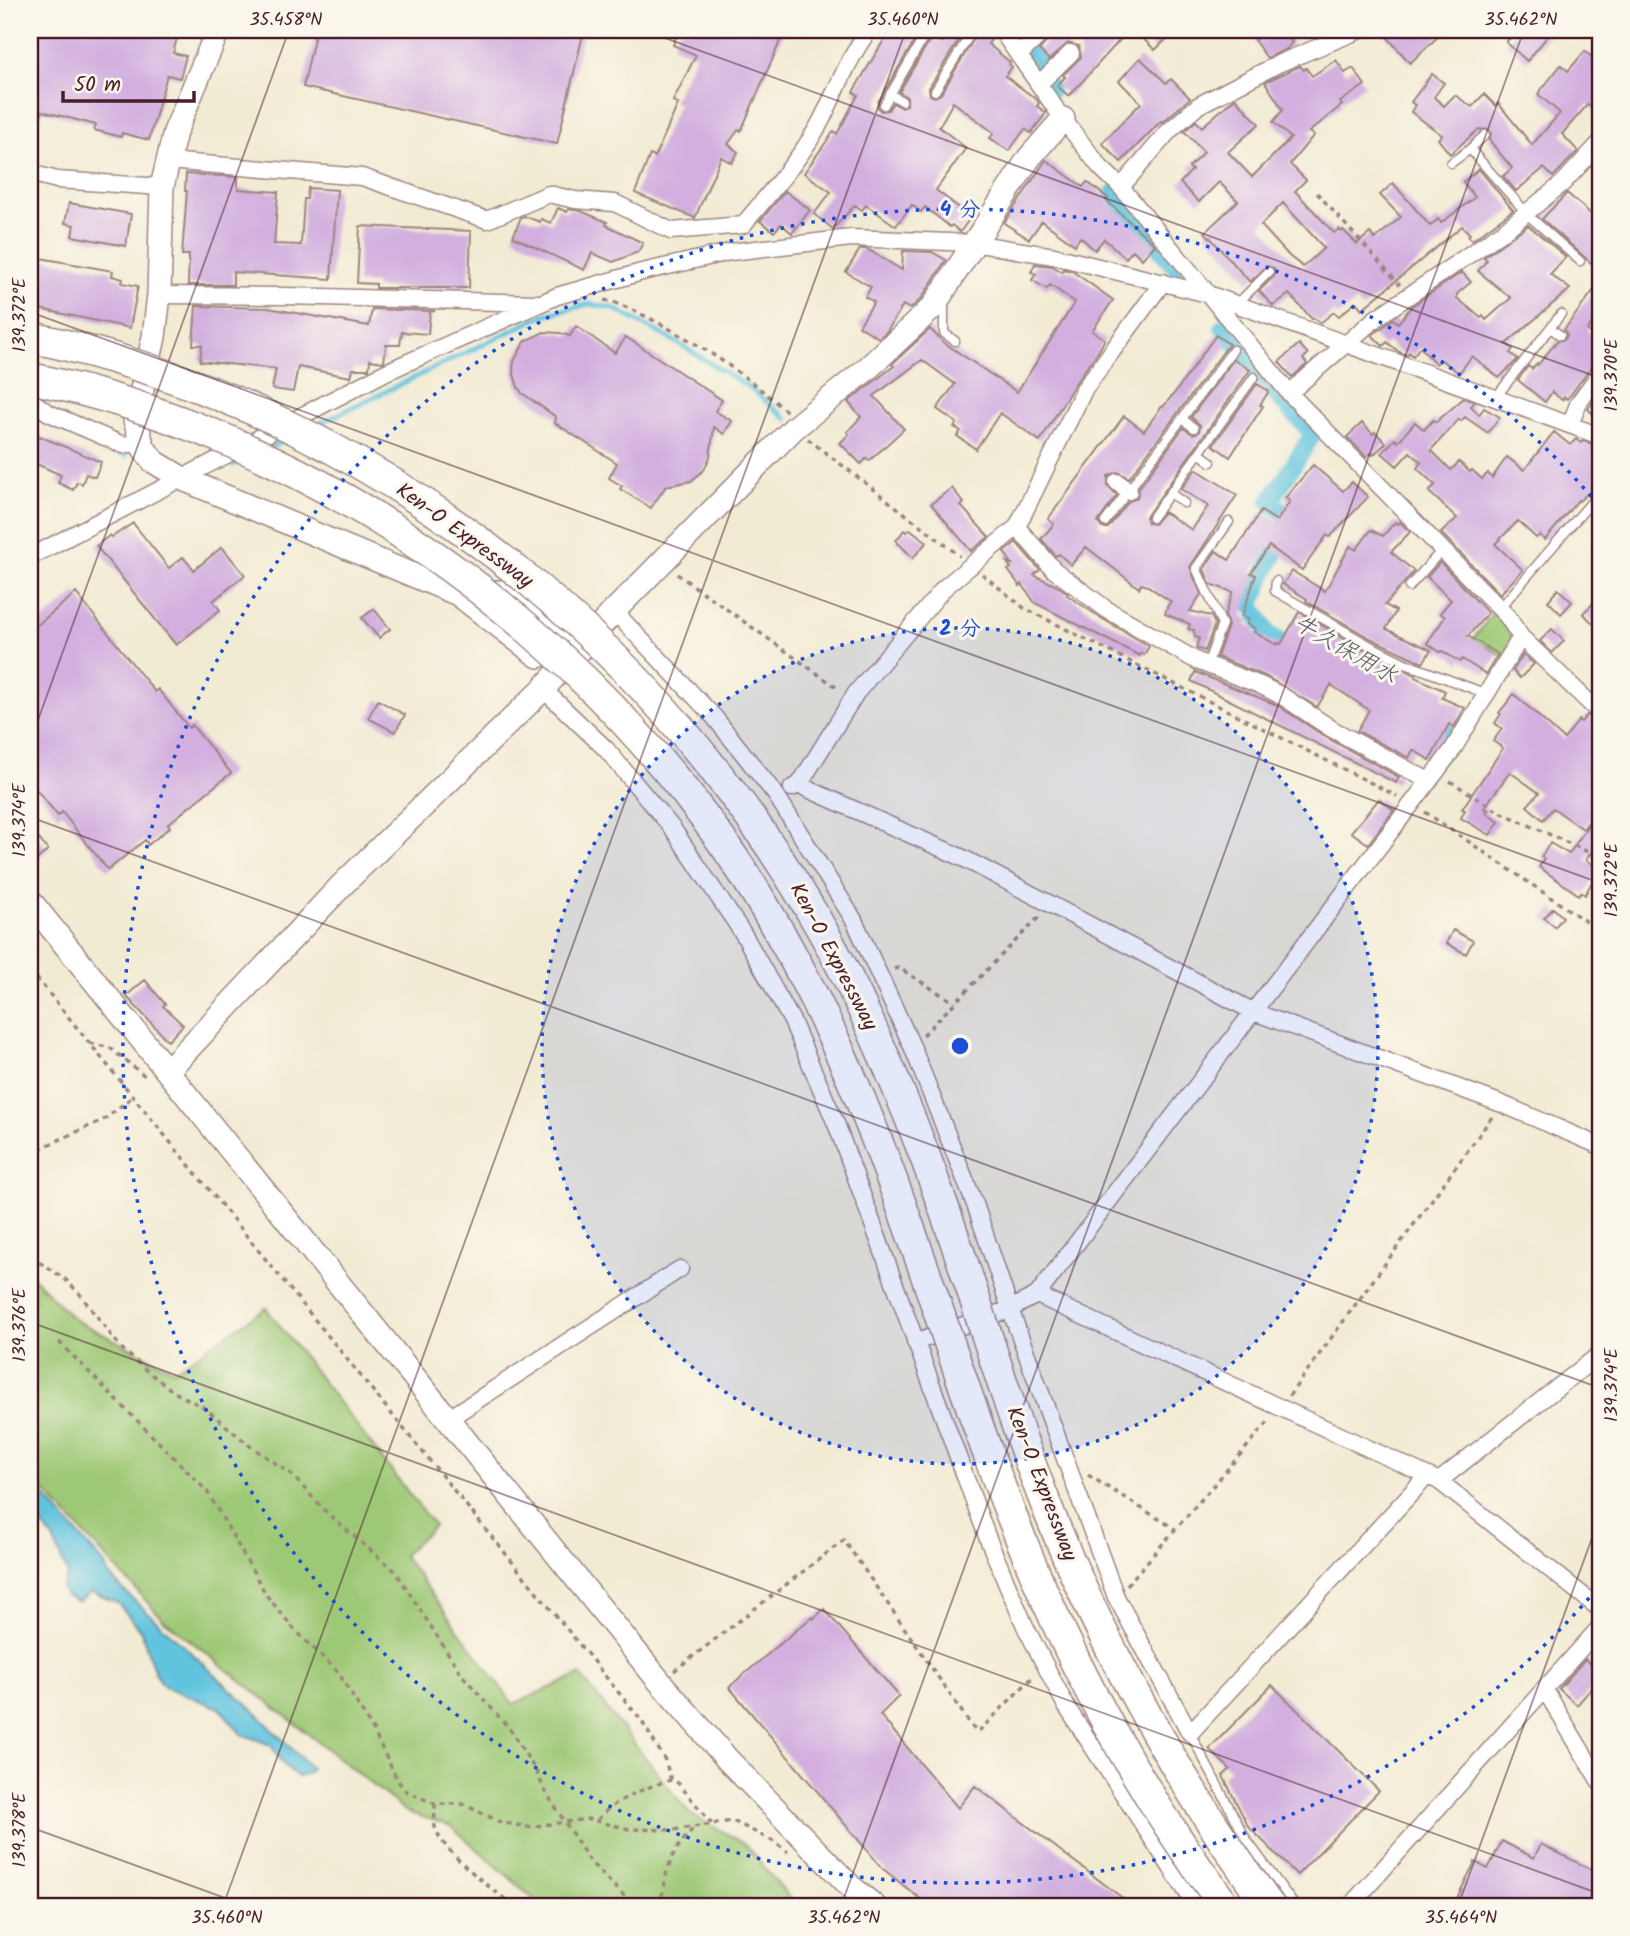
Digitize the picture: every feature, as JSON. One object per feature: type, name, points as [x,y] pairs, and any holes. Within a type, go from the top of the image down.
[{"type":"highway","name":"Ken-O Expressway","points":[[30,337],[138,365],[216,393],[294,429],[364,466],[422,502],[492,552],[556,604],[603,646],[681,727],[754,821],[785,867],[846,974],[908,1113],[942,1201],[1048,1510],[1087,1603],[1171,1762],[1220,1839],[1269,1906]]},
{"type":"highway","name":"Ken-O Expressway","points":[[30,378],[124,403],[201,430],[273,462],[345,500],[405,537],[470,582],[533,633],[614,711],[691,801],[754,890],[796,962],[835,1040],[905,1212],[1014,1524],[1053,1614],[1097,1703],[1143,1786],[1224,1906]]},
{"type":"street","points":[[218,30],[175,132],[162,187],[159,295],[154,337],[135,420],[142,442],[153,461],[183,479],[458,594],[558,671]]},
{"type":"street","points":[[168,161],[362,177],[487,220],[549,194],[615,204],[671,231],[743,225],[786,173],[820,123],[852,53],[869,30]]},
{"type":"street","points":[[1001,30],[1024,50],[1044,79],[1063,119],[1100,167],[1121,187],[1208,294],[1239,343],[1260,369],[1289,393],[1500,608],[1521,636],[1600,713]]},
{"type":"street","points":[[1024,50],[1045,30]]},
{"type":"street","points":[[1121,187],[1169,131],[1199,105],[1280,63],[1359,30]]},
{"type":"street","points":[[1044,79],[1071,52]]},
{"type":"street","points":[[159,1074],[342,885],[543,689],[614,611],[794,428],[868,368],[933,307],[1029,158],[1063,119]]},
{"type":"street","points":[[1289,393],[1376,318],[1504,231],[1563,183],[1600,143]]},
{"type":"street","points":[[30,173],[57,180],[162,187]]},
{"type":"street","points":[[30,557],[386,372],[558,296],[642,272],[749,248],[850,238],[973,243],[1054,256],[1163,282],[1237,304],[1600,436]]},
{"type":"street","points":[[776,795],[799,785],[852,698],[944,588],[1017,527],[1085,388],[1163,282]]},
{"type":"street","points":[[159,295],[543,303]]},
{"type":"street","points":[[1570,425],[1578,402],[1600,374]]},
{"type":"street","points":[[30,400],[49,413],[123,445],[142,442]]},
{"type":"street","points":[[1017,527],[1055,570],[1106,609],[1208,665],[1282,696],[1332,729],[1433,777]]},
{"type":"street","points":[[458,594],[500,592],[539,614],[580,650]]},
{"type":"street","points":[[614,611],[715,718],[776,795],[853,920],[912,1046],[976,1207],[1010,1309],[1116,1597],[1190,1733],[1433,1478],[1600,1354]]},
{"type":"street","points":[[915,1342],[1010,1309],[1037,1295],[1433,777],[1521,636]]},
{"type":"street","points":[[543,689],[606,749],[673,828],[744,935],[792,1021],[837,1126],[988,1539],[1025,1626],[1080,1727],[1196,1906]]},
{"type":"street","points":[[799,785],[963,859],[1254,1013],[1502,1104],[1600,1146]]},
{"type":"street","points":[[30,901],[159,1074],[448,1419],[660,1682],[728,1760],[850,1886],[874,1906]]},
{"type":"street","points":[[448,1419],[681,1269]]},
{"type":"street","points":[[1037,1295],[1433,1478],[1600,1609]]},
{"type":"street","points":[[1350,1906],[1600,1627]]},
{"type":"street","points":[[1545,1690],[1600,1782]]},
{"type":"lane","points":[[884,105],[928,30],[941,36]]},
{"type":"lane","points":[[934,91],[973,30]]},
{"type":"lane","points":[[890,94],[902,101]]},
{"type":"lane","points":[[1451,163],[1485,135]]},
{"type":"lane","points":[[1470,149],[1526,213],[1580,261]]},
{"type":"lane","points":[[1237,304],[1269,272]]},
{"type":"lane","points":[[943,290],[944,334],[955,341]]},
{"type":"lane","points":[[1496,397],[1561,314]]},
{"type":"lane","points":[[1550,328],[1560,335]]},
{"type":"lane","points":[[1105,522],[1123,486],[1182,419],[1239,343]]},
{"type":"lane","points":[[1152,518],[1260,369]]},
{"type":"lane","points":[[1182,419],[1194,428]]},
{"type":"lane","points":[[1199,453],[1211,462]]},
{"type":"lane","points":[[1500,608],[1600,492]]},
{"type":"lane","points":[[1170,493],[1184,503]]},
{"type":"lane","points":[[1208,665],[1222,624],[1196,568],[1229,522]]},
{"type":"lane","points":[[1219,537],[1227,543]]},
{"type":"lane","points":[[1409,587],[1442,550]]},
{"type":"lane","points":[[1276,581],[1275,591],[1367,645],[1407,664],[1487,694]]},
{"type":"lane","points":[[1210,600],[1221,596]]},
{"type":"lane","points":[[1190,1733],[1246,1839],[1295,1906]]},
{"type":"path","points":[[1317,193],[1410,295]]},
{"type":"path","points":[[661,563],[852,698]]},
{"type":"path","points":[[1433,777],[1496,810],[1586,851],[1600,861]]},
{"type":"path","points":[[912,1046],[1052,905]]},
{"type":"path","points":[[878,972],[899,968],[955,1003]]},
{"type":"path","points":[[30,970],[641,1720],[665,1760],[671,1780]]},
{"type":"path","points":[[87,1042],[110,1048],[144,1076],[159,1074]]},
{"type":"path","points":[[30,1153],[106,1119],[132,1097]]},
{"type":"path","points":[[1116,1597],[1280,1409],[1502,1104]]},
{"type":"path","points":[[30,1258],[65,1279],[121,1348],[146,1370],[174,1392],[205,1408],[250,1446],[290,1474],[330,1516],[396,1572],[462,1675],[509,1728],[590,1862],[634,1906]]},
{"type":"path","points":[[59,1342],[207,1492],[267,1596],[294,1629],[338,1672],[406,1791],[435,1804],[463,1804],[500,1822],[528,1827],[588,1819],[629,1829],[672,1830],[733,1821],[771,1840],[788,1853],[798,1855],[810,1845]]},
{"type":"path","points":[[1069,1472],[1080,1471],[1175,1529]]},
{"type":"path","points":[[660,1682],[844,1540],[978,1732],[1045,1666]]},
{"type":"path","points":[[598,1820],[604,1812],[655,1783],[671,1780],[678,1783],[712,1824]]},
{"type":"path","points":[[435,1804],[435,1828],[444,1842],[468,1870],[513,1906]]},
{"type":"path","points":[[660,1906],[667,1871],[675,1851],[694,1827]]},
{"type":"green space","points":[[1494,611],[1505,620],[1513,641],[1503,656],[1486,646],[1481,655],[1469,645]]},
{"type":"green space","points":[[30,1274],[73,1319],[174,1370],[266,1308],[434,1526],[403,1555],[513,1704],[580,1675],[689,1813],[745,1844],[796,1906],[542,1906],[451,1826],[407,1812],[163,1619],[39,1485],[30,1471]]},
{"type":"water","points":[[30,1470],[39,1490],[105,1565],[108,1574],[252,1709],[311,1768],[308,1773],[298,1777],[283,1764],[271,1745],[241,1734],[220,1708],[165,1687],[155,1673],[141,1631],[118,1603],[91,1592],[78,1602],[66,1596],[62,1588],[68,1574],[53,1539],[30,1508]]},
{"type":"building","points":[[30,30],[179,30],[173,53],[186,56],[180,78],[167,75],[149,140],[94,130],[96,125],[42,111],[34,140],[30,139]]},
{"type":"building","points":[[316,30],[584,30],[557,144],[303,87]]},
{"type":"building","points":[[679,30],[785,30],[741,131],[739,129],[728,144],[738,152],[732,163],[721,157],[695,218],[635,193],[650,155],[655,157],[678,104],[673,101],[696,55],[673,45]]},
{"type":"building","points":[[890,30],[921,30],[878,102],[881,111],[888,110],[893,103],[901,107],[907,105],[907,97],[899,92],[931,38],[942,42],[948,36],[943,30],[965,30],[929,88],[930,95],[935,97],[941,94],[979,30],[985,30],[993,37],[988,44],[1010,62],[1012,67],[1005,76],[1036,99],[1039,103],[1037,106],[1046,113],[1031,133],[1025,129],[1009,151],[990,138],[994,133],[953,102],[939,127],[966,148],[936,190],[971,217],[960,232],[925,207],[921,212],[912,205],[896,226],[866,205],[862,210],[855,205],[833,229],[814,214],[831,192],[804,173],[834,131],[837,134],[858,95],[853,92]]},
{"type":"building","points":[[1057,30],[1129,30],[1069,96],[1057,86],[1065,77],[1063,75],[1081,57],[1079,46],[1068,43],[1049,60],[1039,50]]},
{"type":"building","points":[[1134,30],[1176,30],[1155,50]]},
{"type":"building","points":[[1267,30],[1303,30],[1290,40],[1292,42],[1287,49],[1267,58],[1254,40]]},
{"type":"building","points":[[1381,30],[1445,30],[1410,63]]},
{"type":"building","points":[[1518,30],[1553,30],[1527,61],[1506,42]]},
{"type":"building","points":[[1585,51],[1600,65],[1600,115],[1588,104],[1562,134],[1578,151],[1553,177],[1544,168],[1516,191],[1503,176],[1512,168],[1489,140],[1489,130],[1479,129],[1450,154],[1438,139],[1442,135],[1411,112],[1415,105],[1411,102],[1432,74],[1444,83],[1434,97],[1444,106],[1455,95],[1472,107],[1484,94],[1496,106],[1498,103],[1532,145],[1560,113],[1538,94],[1561,65],[1568,71]]},
{"type":"building","points":[[1140,58],[1166,83],[1171,79],[1190,98],[1161,121],[1121,162],[1102,143],[1141,103],[1119,81]]},
{"type":"building","points":[[1336,60],[1345,73],[1353,68],[1365,85],[1340,102],[1342,105],[1309,132],[1314,135],[1290,164],[1306,180],[1295,191],[1334,233],[1339,229],[1341,232],[1343,230],[1357,244],[1370,233],[1375,239],[1401,217],[1380,195],[1393,183],[1430,226],[1438,219],[1441,223],[1475,197],[1463,182],[1479,169],[1513,210],[1472,240],[1462,226],[1362,309],[1356,302],[1339,316],[1334,312],[1320,323],[1312,319],[1289,294],[1273,306],[1259,291],[1274,276],[1274,268],[1267,266],[1250,282],[1205,232],[1238,201],[1219,182],[1199,202],[1180,183],[1192,170],[1189,167],[1204,152],[1184,131],[1196,121],[1202,127],[1235,98],[1259,124],[1228,152],[1252,177],[1291,138],[1273,122],[1283,110],[1265,82],[1300,66],[1304,70],[1306,68],[1312,76]],"holes":[[[1283,203],[1324,248],[1303,267],[1289,256],[1261,225]]]},
{"type":"building","points":[[1046,160],[1083,187],[1087,182],[1108,198],[1106,200],[1155,245],[1142,259],[1133,250],[1126,258],[1104,239],[1095,250],[1080,237],[1075,245],[1042,221],[1029,239],[1004,223]]},
{"type":"building","points":[[186,174],[238,177],[238,189],[278,192],[274,244],[301,245],[304,199],[307,199],[308,188],[337,190],[331,279],[233,272],[233,285],[188,285],[189,255],[182,255]]},
{"type":"building","points":[[785,191],[810,210],[792,233],[781,224],[774,232],[760,221]]},
{"type":"building","points":[[1567,193],[1592,215],[1600,206],[1600,271],[1542,219]]},
{"type":"building","points":[[69,203],[131,214],[126,246],[72,236],[74,225],[65,223]]},
{"type":"building","points":[[558,208],[567,212],[569,209],[581,211],[607,222],[606,225],[643,243],[638,252],[613,262],[592,253],[584,270],[513,237],[521,217],[551,223]]},
{"type":"building","points":[[1528,225],[1566,257],[1550,274],[1570,289],[1506,344],[1513,349],[1510,353],[1518,359],[1499,378],[1472,356],[1459,373],[1441,360],[1436,364],[1420,347],[1413,356],[1409,352],[1407,355],[1387,342],[1383,346],[1372,335],[1393,319],[1398,323],[1412,306],[1462,272],[1471,282],[1457,294],[1457,298],[1486,320],[1511,298],[1478,271],[1487,260],[1484,257]]},
{"type":"building","points":[[360,226],[471,231],[469,288],[376,288],[376,284],[357,283]]},
{"type":"building","points":[[860,249],[867,249],[902,270],[903,251],[932,252],[946,260],[921,299],[910,309],[903,305],[887,331],[879,338],[859,326],[874,302],[865,297],[871,287],[846,272]]},
{"type":"building","points":[[40,258],[113,271],[112,276],[123,279],[122,283],[138,286],[130,328],[30,307]]},
{"type":"building","points":[[1035,264],[1052,266],[1062,272],[1064,269],[1072,271],[1113,300],[1092,331],[1105,339],[1040,441],[1000,413],[976,449],[957,436],[961,431],[954,427],[957,423],[937,409],[955,384],[922,360],[874,396],[904,429],[869,461],[867,458],[861,464],[840,443],[861,417],[848,402],[894,366],[892,364],[930,329],[943,342],[1017,392],[1075,302],[1050,285],[1047,289],[1032,280],[1036,274],[1031,272]]},
{"type":"building","points":[[1600,282],[1600,313],[1587,330],[1600,341],[1600,356],[1567,399],[1565,397],[1562,400],[1552,392],[1545,402],[1518,380],[1528,366],[1532,369],[1537,363],[1538,365],[1557,341],[1565,339],[1567,335],[1564,330]]},
{"type":"building","points":[[196,306],[268,308],[369,326],[372,309],[435,311],[430,312],[428,334],[402,332],[400,345],[386,345],[384,362],[370,360],[369,369],[353,369],[351,377],[298,367],[293,392],[272,389],[276,369],[200,361],[202,345],[193,345]]},
{"type":"building","points":[[576,326],[615,353],[626,337],[722,400],[715,411],[732,421],[724,434],[714,427],[710,457],[704,470],[691,481],[666,486],[651,508],[620,489],[622,486],[609,478],[617,463],[555,423],[556,417],[522,393],[518,387],[513,371],[514,361],[525,341],[544,332],[570,336]]},
{"type":"building","points":[[1216,335],[1229,344],[1129,478],[1118,472],[1108,476],[1108,487],[1117,495],[1098,522],[1102,528],[1108,528],[1129,501],[1137,498],[1139,488],[1183,428],[1193,434],[1199,432],[1200,425],[1191,417],[1234,359],[1250,370],[1146,517],[1148,523],[1154,524],[1164,512],[1192,530],[1208,506],[1181,489],[1196,469],[1237,495],[1190,567],[1201,594],[1190,611],[1211,616],[1215,624],[1205,651],[1196,648],[1199,638],[1195,637],[1194,630],[1188,629],[1190,624],[1165,614],[1171,602],[1148,586],[1141,584],[1139,588],[1086,547],[1071,565],[1059,554],[1056,556],[1041,539],[1054,524],[1048,519],[1124,416],[1144,431]]},
{"type":"building","points":[[1299,344],[1308,354],[1303,359],[1307,364],[1292,377],[1279,362]]},
{"type":"building","points":[[1257,384],[1269,391],[1260,405],[1263,406],[1230,457],[1213,445]]},
{"type":"building","points":[[1596,397],[1600,400],[1600,421],[1588,409]]},
{"type":"building","points":[[1464,398],[1475,402],[1471,406],[1479,415],[1484,408],[1500,417],[1488,433],[1465,417],[1461,421],[1459,419],[1431,450],[1451,470],[1459,462],[1482,479],[1488,473],[1492,478],[1507,457],[1524,470],[1554,432],[1570,445],[1576,439],[1581,443],[1583,441],[1600,446],[1600,483],[1578,500],[1545,540],[1540,535],[1536,538],[1518,521],[1495,544],[1523,570],[1500,594],[1441,533],[1457,518],[1429,492],[1435,485],[1417,468],[1421,462],[1410,452],[1397,466],[1382,453],[1395,439],[1398,442],[1415,422],[1424,430],[1433,420],[1436,422]]},
{"type":"building","points":[[1362,423],[1386,443],[1373,455],[1371,453],[1366,457],[1347,437]]},
{"type":"building","points":[[30,432],[101,462],[95,477],[86,474],[82,484],[77,482],[73,490],[58,483],[61,475],[30,461]]},
{"type":"building","points":[[1313,465],[1343,491],[1352,482],[1368,497],[1330,537],[1327,535],[1302,570],[1269,546],[1251,573],[1256,575],[1242,616],[1249,620],[1247,624],[1256,629],[1254,632],[1277,645],[1281,644],[1299,612],[1364,650],[1445,691],[1442,698],[1465,708],[1454,727],[1449,724],[1430,760],[1413,750],[1409,758],[1357,731],[1369,710],[1331,685],[1317,707],[1265,676],[1217,657],[1228,626],[1225,614],[1233,592],[1210,584],[1204,569],[1216,551],[1229,560],[1261,511],[1277,521],[1290,501],[1285,498]]},
{"type":"building","points":[[952,488],[964,503],[961,506],[989,537],[971,551],[931,504]]},
{"type":"building","points":[[1395,522],[1400,522],[1410,532],[1391,552],[1414,571],[1385,605],[1396,611],[1386,629],[1431,650],[1423,663],[1370,638],[1306,601],[1307,599],[1283,584],[1292,571],[1325,591],[1350,546],[1356,550],[1371,530],[1383,536]]},
{"type":"building","points":[[133,523],[169,568],[183,557],[194,570],[222,547],[245,575],[213,601],[220,610],[176,645],[96,546]]},
{"type":"building","points":[[910,529],[927,542],[913,558],[896,541],[904,530],[907,532]]},
{"type":"building","points":[[1016,542],[1040,570],[1034,575],[1059,587],[1101,618],[1149,646],[1144,655],[1141,653],[1140,656],[1035,603],[1008,570],[1011,568],[1006,561],[1013,565],[1004,552]]},
{"type":"building","points":[[1440,562],[1488,613],[1468,636],[1498,654],[1486,674],[1462,659],[1460,662],[1427,643],[1445,617],[1440,613],[1451,600],[1427,577]]},
{"type":"building","points":[[1558,589],[1572,602],[1561,614],[1548,601]]},
{"type":"building","points":[[76,593],[155,692],[158,689],[189,728],[192,725],[231,773],[168,824],[170,827],[148,845],[145,840],[108,870],[62,812],[58,816],[30,782],[30,631]]},
{"type":"building","points":[[1600,597],[1600,631],[1583,613]]},
{"type":"building","points":[[374,609],[390,629],[379,638],[362,618]]},
{"type":"building","points":[[1552,629],[1564,641],[1552,653],[1540,641]]},
{"type":"building","points":[[1523,654],[1534,664],[1520,678],[1513,671]]},
{"type":"building","points":[[1195,672],[1277,705],[1327,738],[1399,777],[1396,783],[1191,681]]},
{"type":"building","points":[[1514,694],[1564,739],[1579,720],[1581,722],[1587,715],[1600,723],[1600,807],[1583,829],[1553,808],[1543,820],[1527,806],[1539,793],[1510,772],[1484,808],[1488,810],[1486,813],[1499,822],[1490,835],[1461,818],[1465,810],[1462,809],[1503,748],[1493,741],[1502,729],[1495,723],[1501,714],[1499,713]]},
{"type":"building","points":[[378,700],[405,715],[395,732],[368,718]]},
{"type":"building","points":[[1379,799],[1394,810],[1368,844],[1351,832]]},
{"type":"building","points":[[1591,821],[1600,827],[1600,838],[1586,860],[1599,869],[1585,895],[1581,892],[1579,895],[1539,867],[1544,859],[1541,857],[1550,843],[1569,854]]},
{"type":"building","points":[[30,828],[48,850],[30,865]]},
{"type":"building","points":[[1553,908],[1563,917],[1555,927],[1544,918]]},
{"type":"building","points":[[1453,930],[1473,941],[1466,954],[1446,943]]},
{"type":"building","points":[[145,980],[165,1004],[163,1006],[183,1025],[168,1041],[126,996]]},
{"type":"building","points":[[824,1609],[899,1696],[880,1715],[958,1808],[975,1786],[1133,1906],[929,1906],[882,1868],[729,1687]]},
{"type":"building","points":[[1585,1659],[1600,1672],[1600,1678],[1577,1705],[1559,1689]]},
{"type":"building","points":[[1272,1685],[1379,1791],[1297,1875],[1248,1826],[1223,1776],[1230,1769],[1209,1749]]},
{"type":"building","points":[[1502,1841],[1534,1858],[1541,1844],[1600,1874],[1600,1906],[1453,1906],[1475,1862],[1488,1869]]},
{"type":"waterway","name":"牛久保用水","points":[[1011,30],[1043,69],[1050,91]]},
{"type":"waterway","name":"牛久保用水","points":[[1114,193],[1175,267]]},
{"type":"waterway","points":[[312,427],[544,315],[589,304],[613,308],[676,342],[750,388],[787,419]]},
{"type":"waterway","name":"牛久保用水","points":[[1223,327],[1273,391],[1313,434],[1270,502],[1294,520],[1264,573],[1252,605],[1268,634],[1301,654]]},
{"type":"waterway","points":[[30,416],[126,456]]},
{"type":"waterway","points":[[268,449],[290,438]]},
{"type":"waterway","points":[[233,465],[243,461]]},
{"type":"waterway","name":"牛久保用水","points":[[1425,720],[1448,731],[1451,738],[1439,755]]}]
